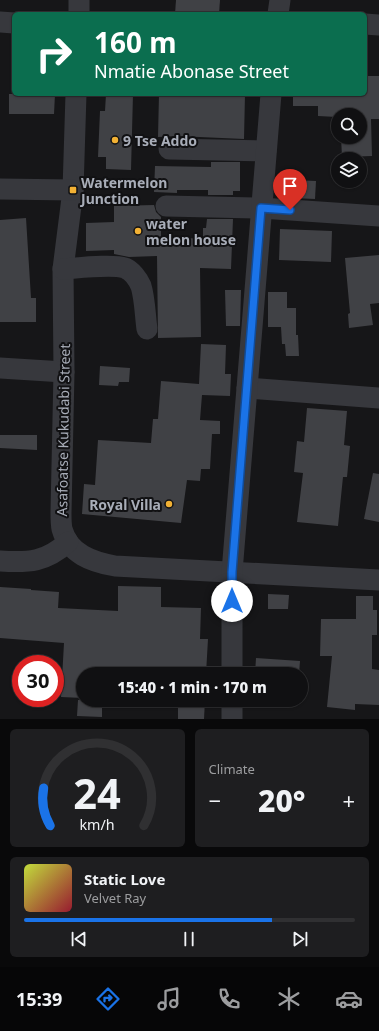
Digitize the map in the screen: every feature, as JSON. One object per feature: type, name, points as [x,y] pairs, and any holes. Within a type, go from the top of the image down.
[{"type":"street","points":[[79,12],[80,0]]},
{"type":"street","points":[[278,12],[280,0]]},
{"type":"street","points":[[0,22],[12,23]]},
{"type":"street","points":[[367,24],[379,25]]},
{"type":"street","name":"Asafoatse Kukudabi Street","points":[[76,96],[73,190],[63,269],[64,372],[61,513],[62,529],[68,542],[79,554],[97,563],[115,566],[379,580]]},
{"type":"street","points":[[232,667],[232,572],[271,96]]},
{"type":"street","points":[[169,149],[266,152]]},
{"type":"street","points":[[0,189],[73,190]]},
{"type":"street","points":[[166,206],[261,208],[379,216]]},
{"type":"street","points":[[63,269],[114,267],[125,268],[132,272],[138,279],[141,287],[147,329]]},
{"type":"street","points":[[0,368],[64,372]]},
{"type":"street","points":[[247,388],[379,398]]},
{"type":"street","points":[[0,560],[13,562],[39,560],[57,552],[68,542]]},
{"type":"street","points":[[232,707],[232,719]]},
{"type":"building","points":[[176,0],[220,0],[219,12],[175,12]]},
{"type":"building","points":[[367,76],[379,76],[379,119],[371,119],[372,156],[367,156],[367,152],[342,152],[341,144],[367,144],[367,108],[331,108],[331,117],[318,116],[318,106],[293,106],[293,96],[367,96]]},
{"type":"building","points":[[9,94],[12,94],[12,96],[55,96],[54,114],[9,114]]},
{"type":"building","name":"9 Tse Addo","points":[[106,96],[133,96],[131,170],[106,169],[106,157],[98,157],[100,111],[105,111]]},
{"type":"building","points":[[159,96],[245,96],[244,139],[177,136],[158,137]]},
{"type":"building","points":[[211,162],[240,162],[240,191],[233,191],[233,195],[208,195],[208,190],[177,190],[177,193],[154,192],[155,166],[211,167]]},
{"type":"building","points":[[293,180],[316,181],[315,199],[293,198]]},
{"type":"building","points":[[154,205],[156,212],[161,217],[161,239],[203,239],[203,228],[206,228],[207,219],[233,219],[231,269],[200,268],[201,337],[158,338],[157,256],[129,257],[114,254],[114,250],[86,251],[86,223],[114,222],[114,206]]},
{"type":"building","points":[[26,218],[31,298],[36,298],[36,322],[0,322],[0,220]]},
{"type":"building","points":[[280,229],[332,231],[331,262],[279,260]]},
{"type":"building","points":[[379,255],[379,303],[370,304],[373,325],[349,328],[348,314],[350,313],[345,258]]},
{"type":"building","points":[[225,290],[241,290],[240,326],[226,326]]},
{"type":"building","points":[[268,292],[287,292],[287,308],[296,308],[296,335],[298,335],[299,356],[286,356],[285,344],[282,344],[281,327],[268,327]]},
{"type":"building","points":[[201,344],[226,345],[225,374],[231,374],[230,396],[202,395],[200,420],[220,421],[220,434],[212,434],[210,469],[201,469],[200,481],[187,480],[181,523],[82,514],[84,484],[95,485],[98,440],[151,443],[153,419],[158,419],[161,381],[199,384]]},
{"type":"building","points":[[100,366],[130,368],[129,382],[119,382],[118,386],[99,385]]},
{"type":"building","points":[[307,408],[347,411],[344,445],[350,446],[347,477],[343,477],[338,526],[297,522],[303,473],[294,472],[297,441],[304,442]]},
{"type":"building","points":[[0,435],[37,435],[37,450],[0,448]]},
{"type":"building","points":[[373,473],[379,474],[379,522],[364,519]]},
{"type":"building","points":[[118,586],[161,587],[161,607],[201,608],[200,639],[208,639],[206,667],[76,667],[76,698],[64,697],[64,643],[0,638],[0,587],[59,592],[58,608],[118,611]]},
{"type":"building","points":[[268,594],[289,595],[288,609],[268,609]]},
{"type":"building","points":[[356,596],[373,596],[373,610],[377,610],[377,635],[372,635],[372,669],[379,670],[379,705],[355,704],[355,710],[327,707],[332,656],[320,656],[321,619],[356,619]]},
{"type":"building","points":[[256,658],[300,661],[300,667],[255,667]]},
{"type":"building","points":[[78,707],[102,707],[102,717],[77,716]]},
{"type":"building","points":[[178,707],[205,707],[204,719],[178,719]]},
{"type":"place","name":"9 Tse Addo","points":[[115,140]]},
{"type":"place","name":"Watermelon Junction","points":[[73,190]]},
{"type":"place","name":"water melon house","points":[[138,231]]},
{"type":"place","name":"Royal Villa","points":[[169,504]]},
{"type":"route","points":[[232,601],[232,572],[261,208],[290,210]]}]
